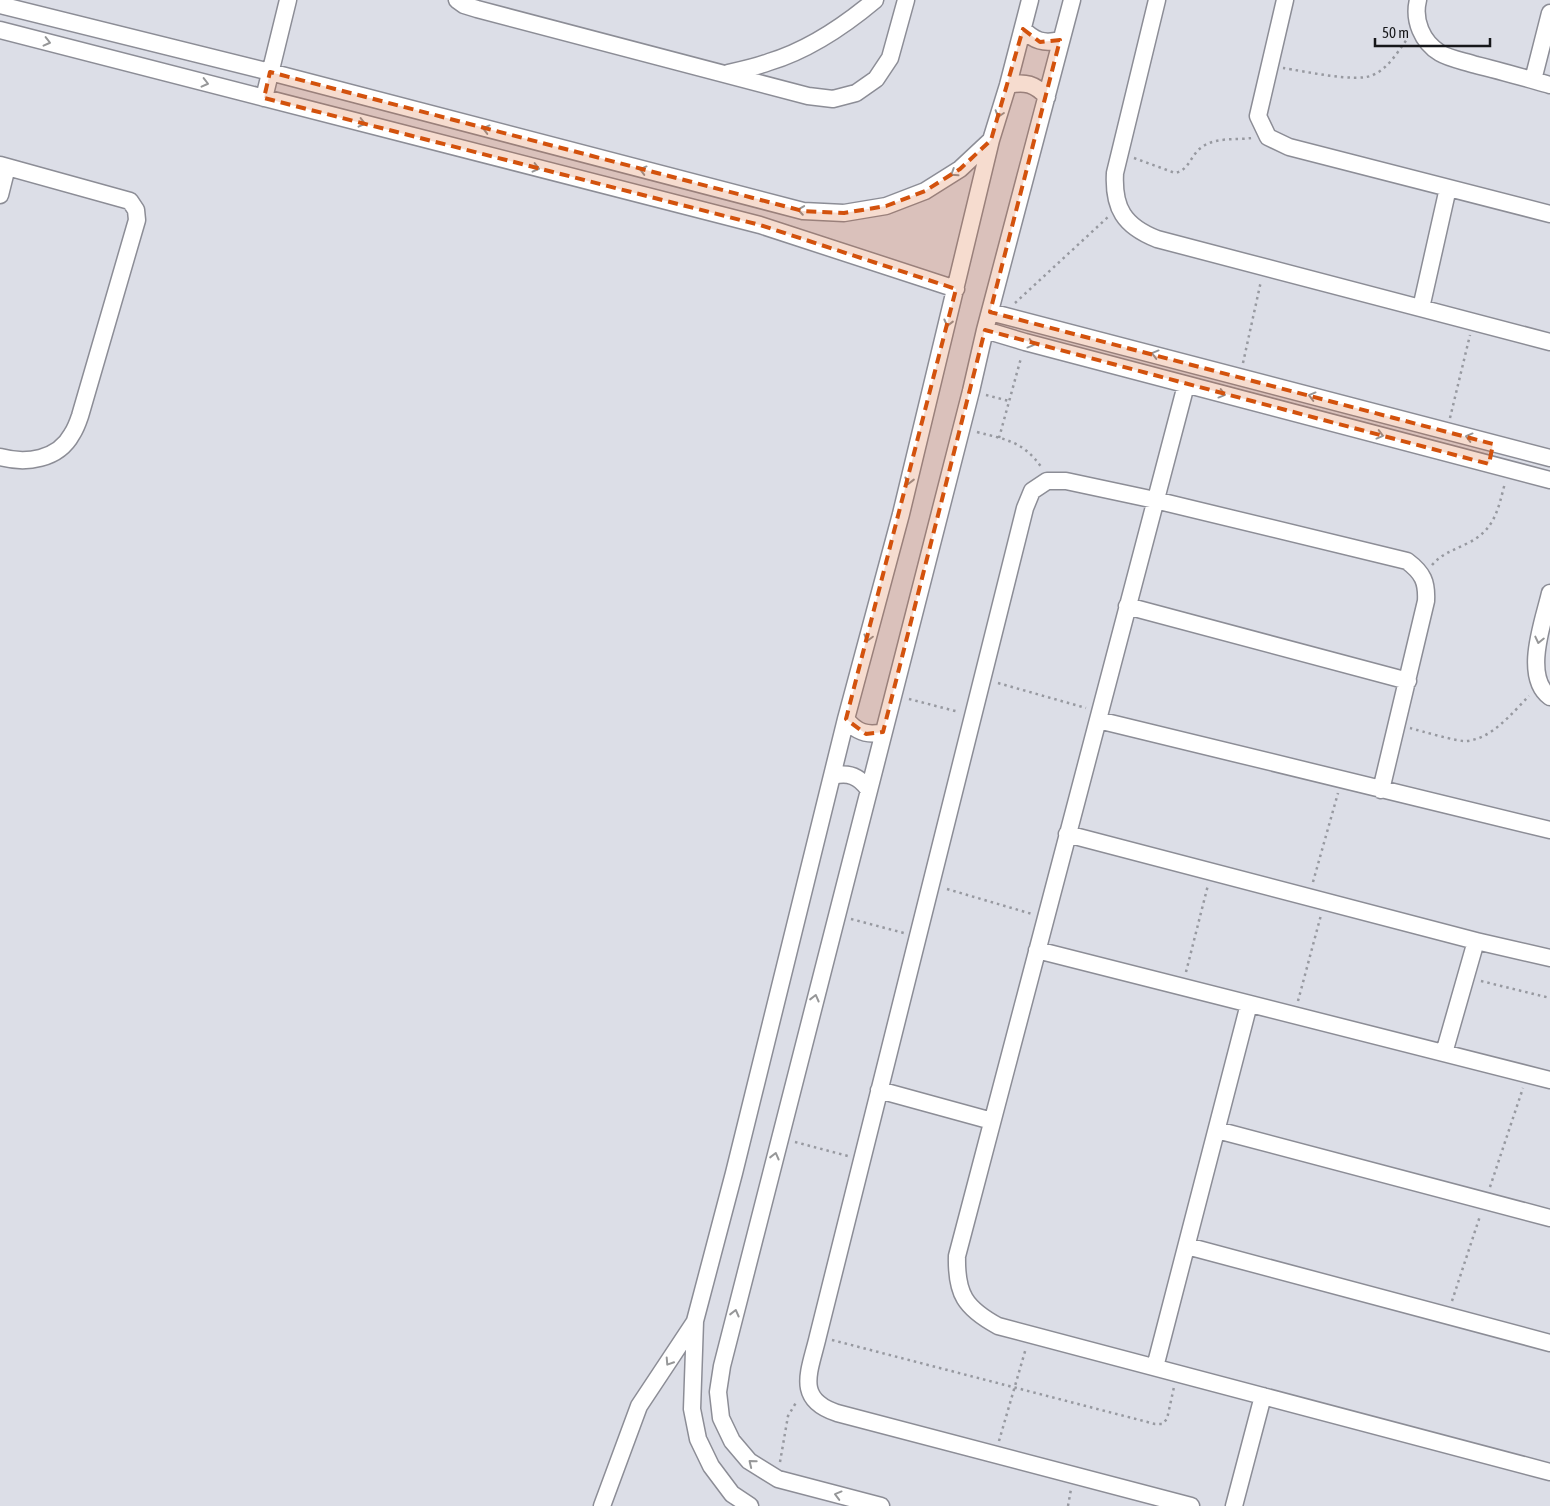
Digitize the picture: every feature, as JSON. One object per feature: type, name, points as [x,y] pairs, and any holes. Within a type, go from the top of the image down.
[{"type":"street","points":[[264,98],[288,0]]},
{"type":"street","points":[[457,0],[464,5],[478,9],[808,96],[832,99],[856,93],[876,79],[890,58],[906,0]]},
{"type":"street","points":[[726,74],[770,62],[812,44],[851,20],[875,0]]},
{"type":"street","points":[[750,1506],[732,1494],[710,1466],[698,1439],[692,1409],[695,1321],[734,1173],[846,720],[901,514],[991,140],[1008,85],[1030,0]]},
{"type":"street","points":[[881,1506],[778,1478],[749,1462],[732,1442],[721,1418],[718,1392],[722,1366],[985,330],[996,313],[1060,40],[1072,0]]},
{"type":"street","points":[[1157,0],[1115,173],[1114,190],[1118,207],[1128,222],[1141,233],[1157,239],[1550,342]]},
{"type":"street","points":[[1285,0],[1258,116],[1268,137],[1289,147],[1550,214]]},
{"type":"street","points":[[1418,0],[1416,8],[1418,25],[1426,41],[1440,53],[1550,85]]},
{"type":"street","points":[[0,4],[270,72],[802,211],[844,213],[886,206],[925,192],[960,169],[991,140]]},
{"type":"street","points":[[1533,80],[1550,13]]},
{"type":"street","points":[[1023,29],[1030,37],[1040,42],[1050,43],[1060,40]]},
{"type":"street","points":[[0,30],[760,225],[956,290]]},
{"type":"street","points":[[1008,85],[1030,84],[1040,89],[1047,97]]},
{"type":"street","points":[[0,194],[4,166],[130,202],[136,210],[138,220],[80,416],[72,435],[60,448],[47,456],[28,461],[0,457]]},
{"type":"street","points":[[1420,308],[1448,188]]},
{"type":"street","points":[[996,313],[1550,458]]},
{"type":"street","points":[[985,330],[1550,480]]},
{"type":"street","points":[[1063,352],[1068,332]]},
{"type":"street","points":[[1186,384],[957,1256],[957,1278],[964,1299],[979,1315],[998,1326],[1550,1472]]},
{"type":"street","points":[[1489,464],[1493,444]]},
{"type":"street","points":[[1191,1506],[823,1408],[812,1398],[807,1384],[1025,508],[1032,491],[1047,481],[1066,481],[1155,500],[1407,561],[1416,568],[1422,576],[1426,588],[1426,601],[1381,790]]},
{"type":"street","points":[[1545,691],[1536,668],[1536,652],[1550,593]]},
{"type":"street","points":[[1128,606],[1408,681]]},
{"type":"street","points":[[1099,716],[1381,790],[1550,830]]},
{"type":"street","points":[[846,720],[851,726],[866,734],[883,732]]},
{"type":"street","points":[[833,776],[849,775],[863,782],[868,789]]},
{"type":"street","points":[[1068,834],[1476,941],[1550,958]]},
{"type":"street","points":[[1444,1054],[1476,941]]},
{"type":"street","points":[[1038,950],[1550,1080]]},
{"type":"street","points":[[1155,1367],[1250,1004]]},
{"type":"street","points":[[879,1090],[992,1121]]},
{"type":"street","points":[[1217,1130],[1550,1218]]},
{"type":"street","points":[[1187,1246],[1550,1343]]},
{"type":"street","points":[[602,1506],[639,1406],[695,1321]]},
{"type":"street","points":[[1234,1506],[1263,1396]]},
{"type":"path","points":[[1270,66],[1353,78],[1372,76],[1388,65],[1418,25]]},
{"type":"path","points":[[1121,153],[1175,173],[1186,168],[1194,154],[1203,146],[1215,141],[1268,137]]},
{"type":"path","points":[[996,313],[1118,207]]},
{"type":"path","points":[[1240,377],[1264,268]]},
{"type":"path","points":[[1447,431],[1473,322]]},
{"type":"path","points":[[999,438],[1025,342]]},
{"type":"path","points":[[970,391],[1009,401]]},
{"type":"path","points":[[961,428],[1014,442],[1035,458],[1047,481]]},
{"type":"path","points":[[1422,576],[1435,561],[1451,550],[1469,543],[1486,530],[1496,515],[1508,469]]},
{"type":"path","points":[[982,679],[1099,716]]},
{"type":"path","points":[[1396,725],[1466,742],[1482,737],[1496,728],[1545,691]]},
{"type":"path","points":[[893,695],[973,716]]},
{"type":"path","points":[[1308,897],[1342,780]]},
{"type":"path","points":[[1183,987],[1212,872]]},
{"type":"path","points":[[931,884],[1046,918]]},
{"type":"path","points":[[1294,1015],[1325,902]]},
{"type":"path","points":[[836,915],[917,937]]},
{"type":"path","points":[[1466,977],[1550,998]]},
{"type":"path","points":[[780,1138],[862,1160]]},
{"type":"path","points":[[995,1454],[1030,1334]]},
{"type":"path","points":[[818,1336],[1155,1424],[1162,1424],[1167,1419],[1178,1374]]},
{"type":"path","points":[[778,1478],[788,1416],[807,1384]]},
{"type":"highlighted area","points":[[1023,29],[1040,42],[1060,40],[990,312],[1493,444],[1489,464],[985,330],[883,732],[866,734],[846,719],[956,289],[760,225],[264,98],[270,72],[803,211],[844,213],[886,206],[925,191],[960,169],[991,140]]}]
